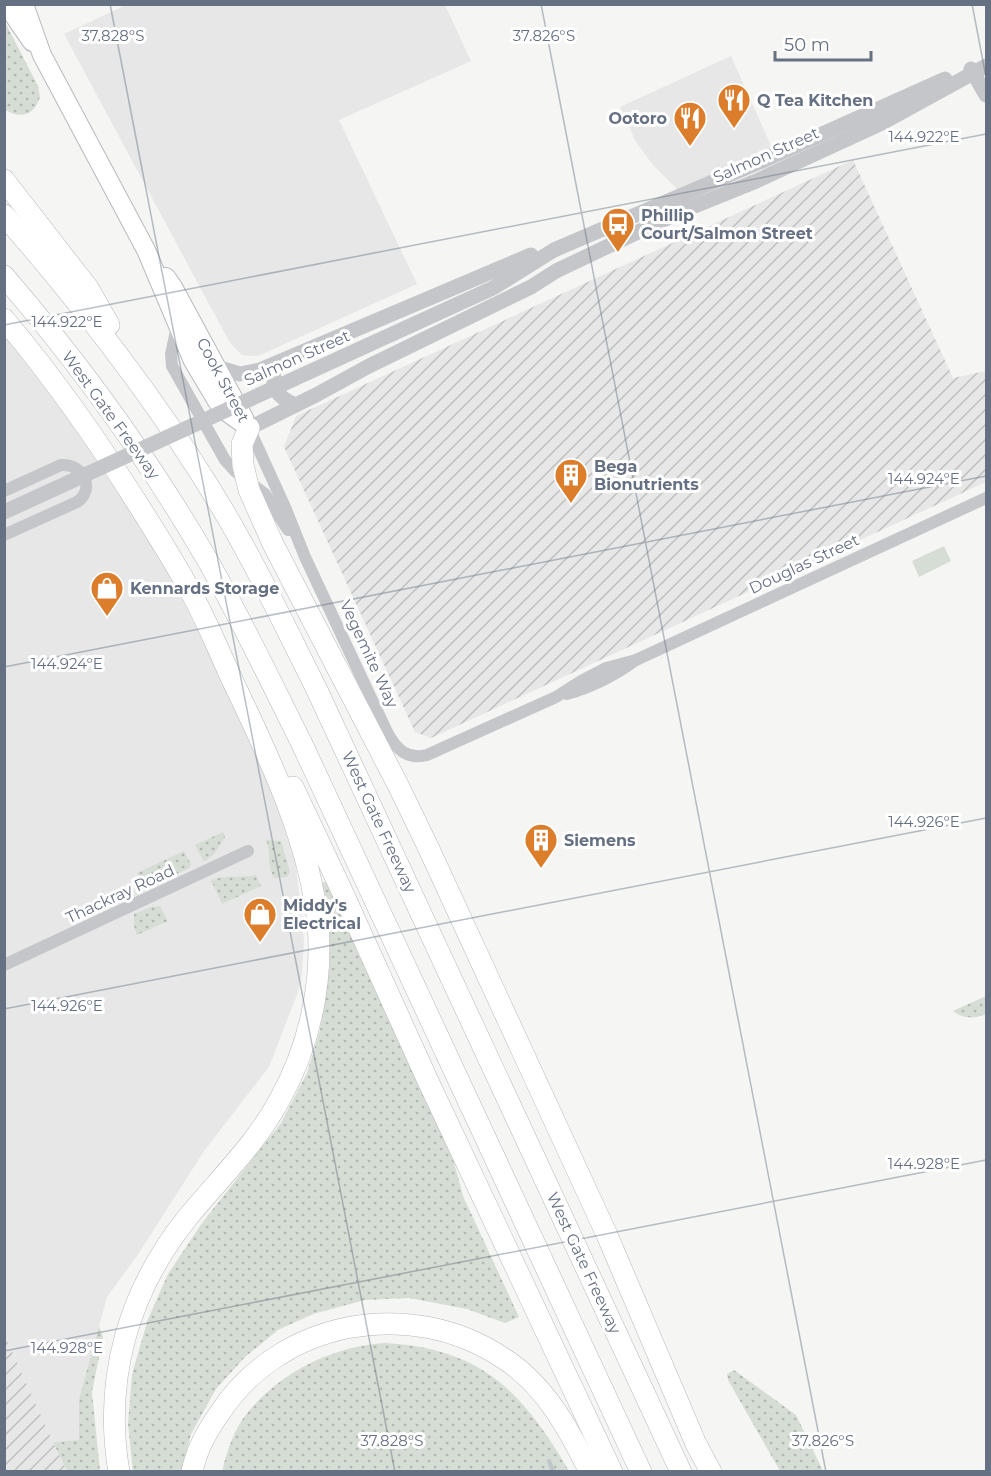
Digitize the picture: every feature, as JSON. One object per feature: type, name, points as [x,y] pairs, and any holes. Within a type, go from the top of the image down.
[{"type":"highway","points":[[4,180],[88,288],[152,401]]},
{"type":"highway","name":"West Gate Freeway","points":[[4,215],[104,335],[152,401],[226,515],[273,601],[316,688],[681,1472]]},
{"type":"highway","name":"West Gate Freeway","points":[[4,276],[116,418],[169,497],[249,638],[302,744],[641,1472]]},
{"type":"highway","points":[[4,319],[77,415],[128,488],[239,678],[304,810],[428,1081],[612,1472]]},
{"type":"highway","points":[[249,428],[242,444],[249,490],[273,544],[404,797],[607,1235],[696,1444],[711,1472]]},
{"type":"highway","points":[[226,515],[279,588],[400,808],[510,1026]]},
{"type":"highway","points":[[119,1472],[114,1418],[116,1377],[124,1341],[140,1298],[159,1259],[188,1218],[249,1147],[280,1099],[294,1071],[307,1035],[316,995],[318,964],[316,910],[310,874],[302,847],[258,735],[194,598]]},
{"type":"highway","points":[[192,1472],[207,1432],[225,1405],[245,1380],[280,1353],[324,1333],[345,1327],[391,1323],[414,1324],[458,1334],[480,1344],[517,1367],[537,1386],[555,1409],[590,1472]]},
{"type":"main road","name":"Cook Street","points":[[6,4],[42,55],[146,250],[175,320],[213,398],[229,416],[249,428]]},
{"type":"main road","name":"Cook Street","points":[[24,4],[42,55]]},
{"type":"main road","name":"Cook Street","points":[[146,250],[173,287],[249,428]]},
{"type":"street","points":[[979,67],[987,95]]},
{"type":"street","name":"Salmon Street","points":[[249,428],[531,287],[556,271],[682,211],[792,164],[895,108],[979,67]]},
{"type":"street","name":"Salmon Street","points":[[216,367],[243,374],[273,365],[522,259],[554,250],[786,149],[895,108]]},
{"type":"street","points":[[786,149],[792,164]]},
{"type":"street","name":"Salmon Street","points":[[4,512],[493,288],[554,250]]},
{"type":"street","name":"Salmon Street","points":[[493,288],[556,271]]},
{"type":"street","name":"Cook Street","points":[[175,320],[172,366],[203,423]]},
{"type":"street","points":[[273,365],[277,393],[283,399],[296,405]]},
{"type":"street","name":"Vegemite Way","points":[[203,423],[225,460],[269,498],[305,557]]},
{"type":"street","name":"Vegemite Way","points":[[249,428],[305,557],[392,742],[400,751],[412,757]]},
{"type":"street","points":[[4,490],[54,467],[67,465],[81,472],[86,486],[84,495],[77,502],[4,535]]},
{"type":"street","name":"Douglas Street","points":[[412,757],[427,755],[556,697],[585,690],[610,678],[636,660],[987,498]]},
{"type":"street","name":"Thackray Road","points":[[4,965],[248,851]]},
{"type":"shaded area","points":[[128,4],[445,5],[471,61],[339,120],[417,284],[258,356],[242,355],[230,343],[64,34]]},
{"type":"shaded area","points":[[5,22],[38,86],[40,97],[37,103],[31,112],[22,115],[5,110]]},
{"type":"shaded area","points":[[731,56],[772,148],[678,190],[653,165],[636,142],[620,107]]},
{"type":"shaded area","points":[[853,160],[953,378],[986,371],[986,482],[431,738],[415,732],[284,447],[296,416]]},
{"type":"shaded area","points":[[4,335],[65,415],[158,552],[264,763],[285,821],[296,866],[304,940],[298,992],[269,1067],[204,1151],[137,1256],[107,1297],[79,1399],[79,1440],[53,1442],[4,1334]]},
{"type":"shaded area","points":[[944,546],[951,561],[919,577],[912,561]]},
{"type":"shaded area","points":[[223,832],[225,837],[214,854],[204,862],[195,845]]},
{"type":"shaded area","points":[[266,840],[281,841],[290,872],[287,877],[274,878]]},
{"type":"shaded area","points":[[184,851],[191,865],[189,868],[148,888],[144,887],[137,873]]},
{"type":"shaded area","points":[[256,875],[261,886],[222,904],[211,880],[222,877]]},
{"type":"shaded area","points":[[326,882],[454,1162],[463,1196],[519,1317],[505,1323],[467,1309],[409,1298],[365,1300],[313,1314],[278,1330],[245,1357],[216,1389],[191,1434],[182,1471],[133,1472],[128,1424],[132,1374],[148,1319],[168,1274],[202,1223],[281,1123],[307,1073],[320,1030],[328,975],[327,926],[320,883]]},
{"type":"shaded area","points":[[160,906],[168,921],[137,935],[134,914]]},
{"type":"shaded area","points":[[986,996],[986,1014],[969,1017],[961,1016],[953,1011]]},
{"type":"shaded area","points":[[99,1326],[103,1337],[92,1392],[100,1471],[67,1471],[53,1442],[79,1440],[79,1399]]},
{"type":"shaded area","points":[[4,1334],[53,1442],[67,1471],[5,1471]]},
{"type":"shaded area","points":[[385,1343],[419,1347],[448,1354],[496,1379],[534,1418],[569,1471],[222,1471],[232,1440],[243,1419],[276,1385],[309,1364],[346,1349]]},
{"type":"shaded area","points":[[734,1370],[796,1415],[823,1471],[780,1471],[728,1380],[727,1374]]},
{"type":"waterway","points":[[549,1461],[553,1472]]},
{"type":"place","name":"Q Tea Kitchen","points":[[734,129]]},
{"type":"place","name":"Ootoro","points":[[690,147]]},
{"type":"place","name":"Phillip Court/Salmon Street","points":[[618,253]]},
{"type":"place","name":"Bega Bionutrients","points":[[571,504]]},
{"type":"place","name":"Kennards Storage","points":[[107,617]]},
{"type":"place","name":"Siemens","points":[[541,869]]},
{"type":"place","name":"Middy's Electrical","points":[[260,943]]}]
